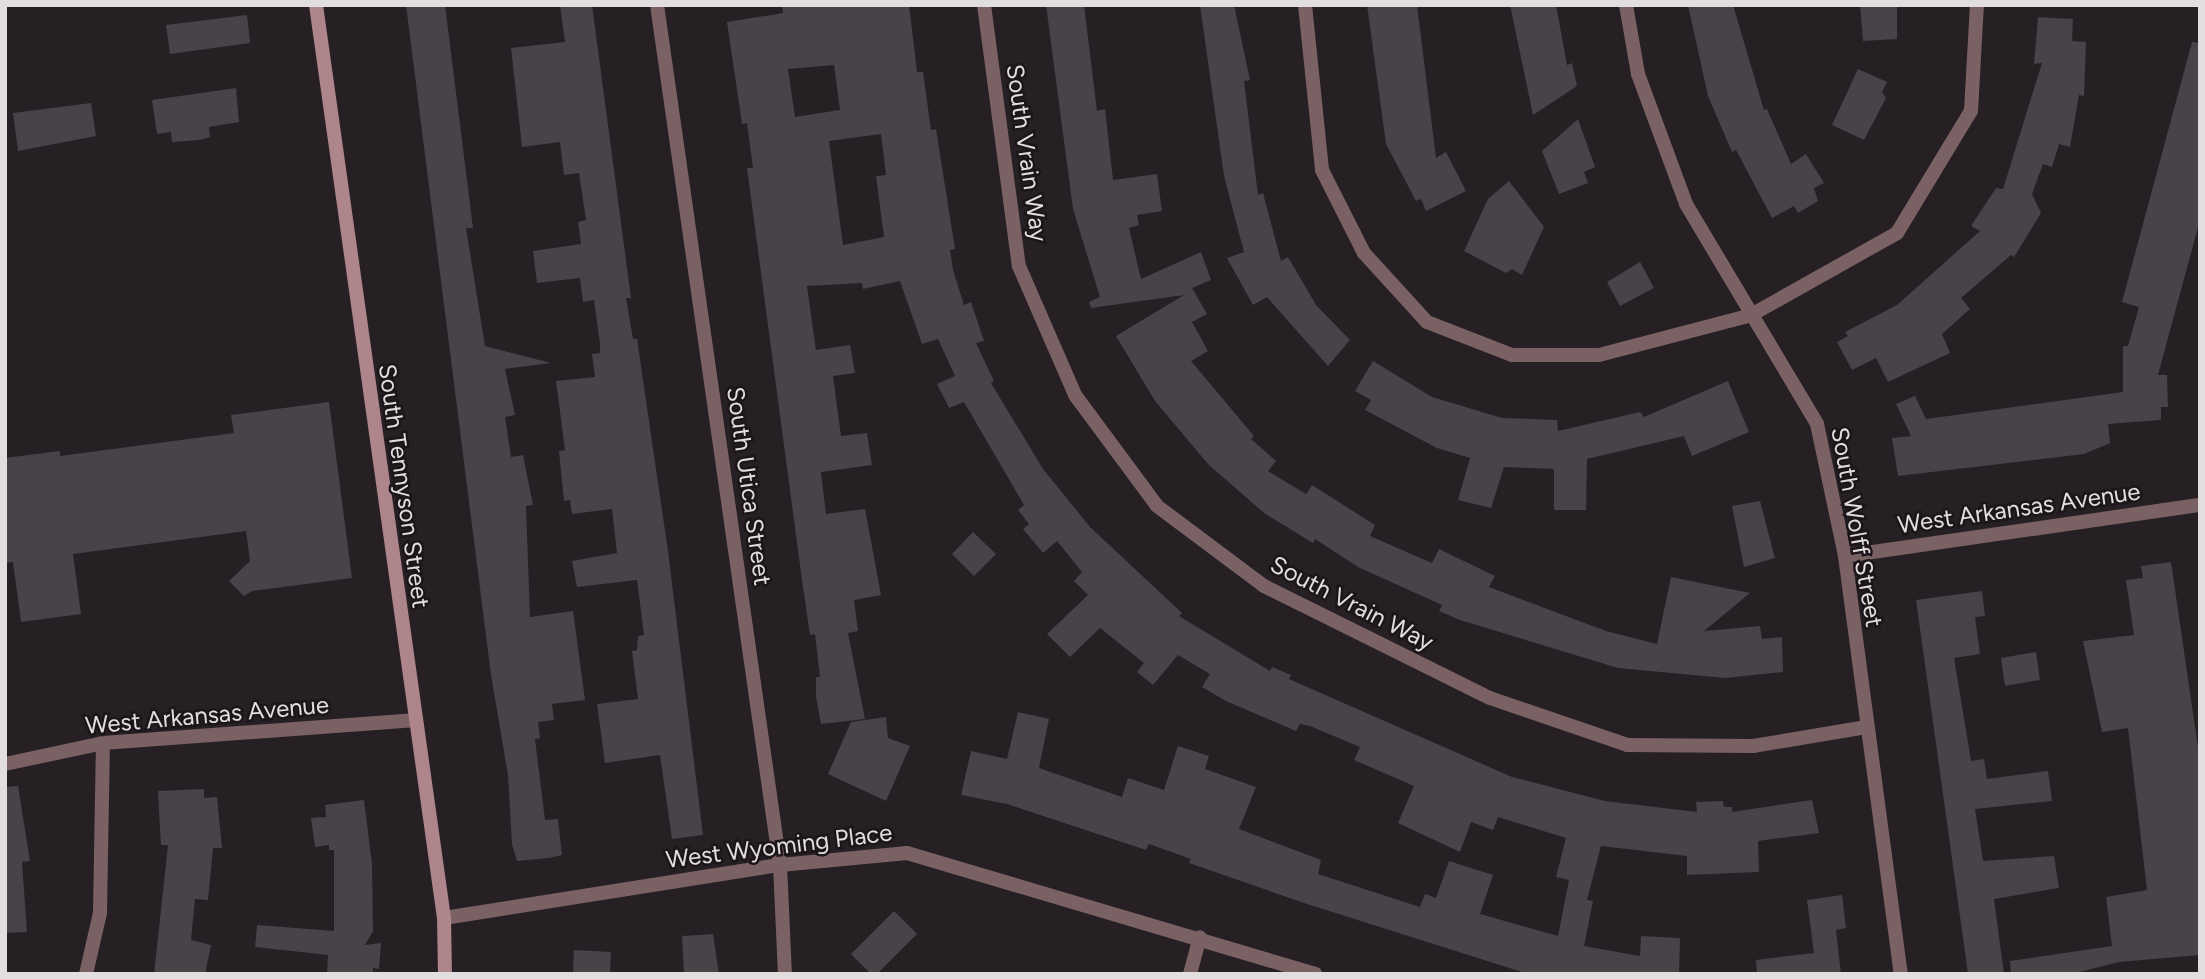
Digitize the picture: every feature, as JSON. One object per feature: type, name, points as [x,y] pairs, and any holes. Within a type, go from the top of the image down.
[{"type":"street","name":"South Tennyson Street","points":[[316,5],[413,720],[444,918],[445,974]]},
{"type":"street","name":"South Utica Street","points":[[657,5],[780,865],[785,974]]},
{"type":"street","name":"South Vrain Way","points":[[984,5],[1019,266],[1076,395],[1157,506],[1264,586],[1490,698],[1628,745],[1753,746],[1866,727]]},
{"type":"street","points":[[1305,5],[1322,170],[1363,253],[1427,322],[1512,355],[1599,355],[1751,315],[1897,233],[1970,111],[1977,5]]},
{"type":"street","name":"South Wolff Street","points":[[1626,5],[1638,74],[1686,204],[1817,424],[1845,555],[1901,974]]},
{"type":"street","name":"West Arkansas Avenue","points":[[1845,555],[2200,505]]},
{"type":"street","name":"West Arkansas Avenue","points":[[5,764],[103,743],[413,720]]},
{"type":"street","points":[[86,974],[100,913],[103,743]]},
{"type":"street","name":"West Wyoming Place","points":[[444,918],[780,865],[907,853],[1200,937],[1315,974]]},
{"type":"street","points":[[1189,974],[1200,937]]},
{"type":"building","points":[[406,5],[445,5],[473,228],[466,228],[485,346],[551,363],[505,369],[515,415],[505,417],[511,457],[523,455],[533,505],[526,506],[530,617],[573,611],[585,700],[552,704],[554,720],[538,722],[540,738],[535,739],[545,820],[558,819],[562,855],[549,858],[517,861],[512,844],[508,775],[491,675]]},
{"type":"building","points":[[560,5],[592,5],[631,298],[626,298],[633,339],[637,339],[668,551],[703,835],[672,839],[660,755],[605,763],[597,704],[638,699],[632,651],[637,650],[638,636],[644,635],[637,580],[577,587],[572,561],[617,553],[612,509],[572,514],[570,500],[564,501],[559,451],[565,450],[556,381],[595,377],[592,354],[600,353],[600,344],[594,300],[583,302],[580,278],[537,283],[533,251],[581,244],[578,222],[586,220],[579,173],[564,175],[560,142],[522,147],[511,48],[565,42]]},
{"type":"building","points":[[782,5],[909,5],[917,72],[923,72],[931,130],[936,129],[955,249],[950,250],[953,270],[964,305],[971,302],[984,341],[976,343],[994,381],[991,383],[1043,469],[1090,527],[1182,613],[1179,616],[1270,671],[1272,667],[1291,675],[1289,679],[1512,777],[1605,801],[1697,812],[1696,802],[1723,801],[1724,807],[1732,807],[1732,812],[1812,800],[1819,833],[1758,841],[1759,872],[1687,875],[1687,856],[1601,846],[1587,900],[1593,901],[1584,946],[1640,956],[1641,936],[1680,938],[1679,974],[1528,974],[1307,904],[1189,863],[1191,859],[1149,844],[1146,850],[1007,804],[961,795],[971,751],[1007,759],[1018,712],[1049,719],[1039,768],[1122,797],[1128,778],[1164,790],[1178,746],[1209,756],[1205,769],[1256,787],[1239,829],[1321,860],[1318,874],[1420,907],[1425,894],[1436,898],[1449,861],[1493,875],[1480,914],[1558,936],[1569,880],[1556,877],[1566,838],[1498,817],[1493,830],[1471,822],[1460,852],[1398,823],[1414,786],[1354,760],[1360,747],[1310,726],[1300,724],[1296,731],[1226,701],[1202,687],[1210,674],[1178,655],[1153,685],[1137,672],[1144,663],[1100,628],[1070,657],[1047,634],[1088,595],[1074,581],[1082,572],[1057,541],[1043,553],[1023,529],[1029,524],[1018,510],[1024,505],[964,402],[949,408],[937,384],[955,376],[938,339],[922,344],[900,281],[863,289],[862,283],[807,286],[816,350],[850,345],[855,373],[833,376],[841,436],[867,433],[872,465],[821,472],[826,514],[865,509],[881,595],[854,600],[858,631],[848,633],[865,719],[821,724],[816,697],[816,677],[820,677],[815,634],[810,635],[747,168],[753,168],[747,123],[742,124],[727,22],[783,13]],"holes":[[[834,65],[840,110],[795,117],[788,69]],[[881,134],[886,175],[876,176],[884,237],[843,245],[829,141]]]},
{"type":"building","points":[[1046,5],[1084,5],[1097,111],[1105,109],[1113,180],[1157,174],[1162,211],[1137,215],[1139,225],[1129,228],[1141,279],[1201,252],[1211,280],[1192,288],[1207,314],[1192,322],[1208,351],[1191,361],[1254,436],[1251,439],[1276,461],[1268,471],[1306,494],[1312,485],[1375,525],[1370,536],[1432,563],[1439,549],[1495,576],[1489,587],[1606,631],[1657,644],[1671,577],[1750,593],[1704,631],[1760,626],[1762,639],[1782,637],[1783,672],[1725,678],[1618,668],[1460,620],[1439,611],[1442,605],[1358,567],[1315,539],[1313,543],[1264,513],[1208,464],[1155,401],[1116,336],[1184,295],[1091,308],[1089,302],[1100,297],[1073,209]]},
{"type":"building","points":[[1200,5],[1234,5],[1250,80],[1244,81],[1258,195],[1263,193],[1281,261],[1288,257],[1316,305],[1350,340],[1328,366],[1267,297],[1253,305],[1227,258],[1244,252],[1224,176]]},
{"type":"building","points":[[1367,5],[1417,5],[1436,158],[1446,152],[1466,191],[1426,211],[1421,199],[1416,201],[1386,144]]},
{"type":"building","points":[[1510,5],[1556,5],[1567,65],[1572,63],[1577,86],[1533,115]]},
{"type":"building","points":[[1688,5],[1733,5],[1764,110],[1767,109],[1791,164],[1806,154],[1824,183],[1814,188],[1818,201],[1798,213],[1794,206],[1772,218],[1736,150],[1732,152],[1708,96]]},
{"type":"building","points":[[1860,5],[1897,5],[1897,39],[1863,41]]},
{"type":"building","points":[[247,15],[250,43],[170,54],[166,25]]},
{"type":"building","points":[[2038,17],[2073,19],[2072,41],[2086,42],[2084,96],[2079,95],[2070,147],[2059,144],[2052,167],[2043,164],[2032,194],[2041,213],[2014,257],[2011,255],[1961,298],[1970,309],[1942,334],[1950,353],[1888,382],[1876,358],[1852,370],[1837,342],[1848,336],[1845,332],[1897,305],[1980,231],[1971,226],[1996,188],[2003,189],[2042,63],[2034,64]]},
{"type":"building","points":[[2192,42],[2200,43],[2200,220],[2158,375],[2167,375],[2168,407],[2161,407],[2161,420],[2108,424],[2110,443],[2084,454],[1898,476],[1892,438],[1911,436],[1896,404],[1915,396],[1926,419],[2123,392],[2123,346],[2128,346],[2139,307],[2122,302]]},
{"type":"building","points":[[1858,69],[1887,82],[1882,92],[1886,98],[1864,140],[1832,125]]},
{"type":"building","points":[[236,88],[239,122],[209,127],[210,137],[200,140],[172,142],[171,132],[157,134],[152,100]]},
{"type":"building","points":[[91,103],[96,136],[18,151],[13,113]]},
{"type":"building","points":[[1578,119],[1595,167],[1584,172],[1588,183],[1559,194],[1542,151]]},
{"type":"building","points":[[1509,181],[1544,227],[1522,275],[1512,269],[1506,273],[1464,251],[1488,199]]},
{"type":"building","points":[[1640,262],[1654,288],[1620,306],[1607,282]]},
{"type":"building","points":[[1373,361],[1432,397],[1502,418],[1557,420],[1558,431],[1640,412],[1644,417],[1728,381],[1749,432],[1692,456],[1684,436],[1587,459],[1586,510],[1554,510],[1554,469],[1504,467],[1491,508],[1458,500],[1470,458],[1437,448],[1365,410],[1371,400],[1355,391]]},
{"type":"building","points":[[329,402],[352,578],[252,591],[244,596],[229,581],[250,561],[246,531],[73,554],[81,614],[21,622],[13,562],[5,563],[5,458],[60,451],[60,456],[234,433],[231,415]]},
{"type":"building","points":[[1760,501],[1775,558],[1744,567],[1732,506]]},
{"type":"building","points":[[973,532],[996,554],[974,576],[952,554]]},
{"type":"building","points":[[2171,562],[2200,761],[2200,955],[2119,962],[2072,974],[2011,974],[2010,961],[2112,946],[2106,897],[2147,890],[2128,728],[2102,732],[2083,641],[2134,635],[2126,580],[2143,578],[2141,566]]},
{"type":"building","points":[[1982,591],[1985,616],[1975,617],[1980,654],[1954,658],[1971,761],[1984,759],[1987,779],[2048,771],[2052,801],[1975,809],[1983,861],[2054,856],[2059,888],[1994,899],[2004,974],[1968,974],[1916,600]]},
{"type":"building","points":[[2036,652],[2040,680],[2005,686],[2001,658]]},
{"type":"building","points":[[886,717],[888,738],[910,746],[886,801],[828,774],[851,722]]},
{"type":"building","points":[[18,786],[30,861],[22,862],[27,932],[5,933],[5,787]]},
{"type":"building","points":[[204,789],[204,798],[217,797],[222,848],[213,848],[208,900],[195,899],[191,940],[211,945],[205,974],[154,974],[168,845],[161,845],[158,791]]},
{"type":"building","points":[[364,800],[372,864],[373,931],[365,945],[381,943],[379,969],[373,968],[373,974],[327,974],[328,955],[255,947],[257,925],[334,931],[334,850],[329,850],[329,845],[315,847],[311,818],[326,817],[325,805]]},
{"type":"building","points":[[1842,895],[1846,928],[1836,930],[1841,974],[1757,974],[1756,960],[1814,953],[1807,900]]},
{"type":"building","points":[[894,911],[917,934],[877,974],[871,974],[851,954]]},
{"type":"building","points":[[713,934],[719,974],[684,974],[682,936]]},
{"type":"building","points":[[574,950],[611,952],[610,974],[573,974]]}]
